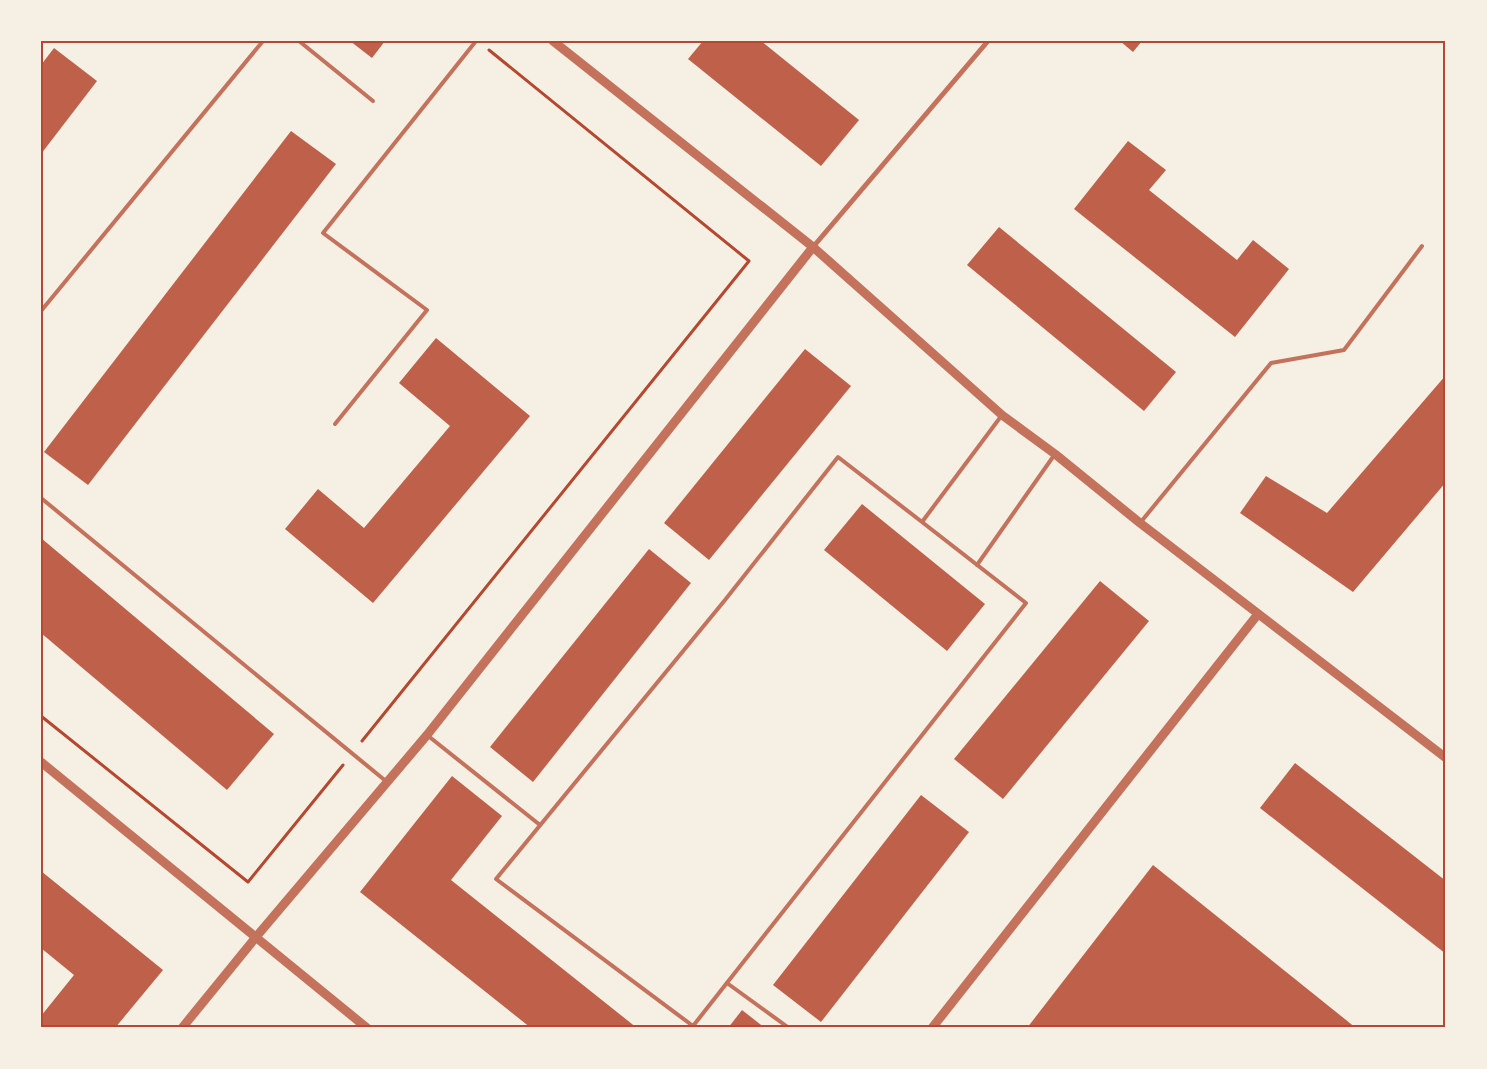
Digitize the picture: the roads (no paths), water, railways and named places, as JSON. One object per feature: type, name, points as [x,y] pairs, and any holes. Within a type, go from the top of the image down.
[{"type":"street","points":[[554,41],[813,247],[1002,415],[1055,454],[1140,523],[1446,758]]},
{"type":"street","points":[[182,1028],[256,937],[427,735],[813,247],[988,41]]},
{"type":"street","points":[[932,1028],[1258,614]]},
{"type":"street","points":[[41,762],[367,1028]]},
{"type":"lane","points":[[41,311],[263,41]]},
{"type":"lane","points":[[299,41],[374,101]]},
{"type":"lane","points":[[335,424],[427,310],[323,233],[476,41]]},
{"type":"lane","points":[[1140,523],[1271,363],[1344,350],[1422,246]]},
{"type":"lane","points":[[922,522],[1002,415]]},
{"type":"lane","points":[[977,565],[1055,454]]},
{"type":"lane","points":[[838,457],[922,522],[1026,603],[693,1026],[496,878],[719,607],[838,457]]},
{"type":"lane","points":[[41,498],[388,782]]},
{"type":"lane","points":[[427,735],[540,825]]},
{"type":"lane","points":[[727,983],[789,1028]]}]
